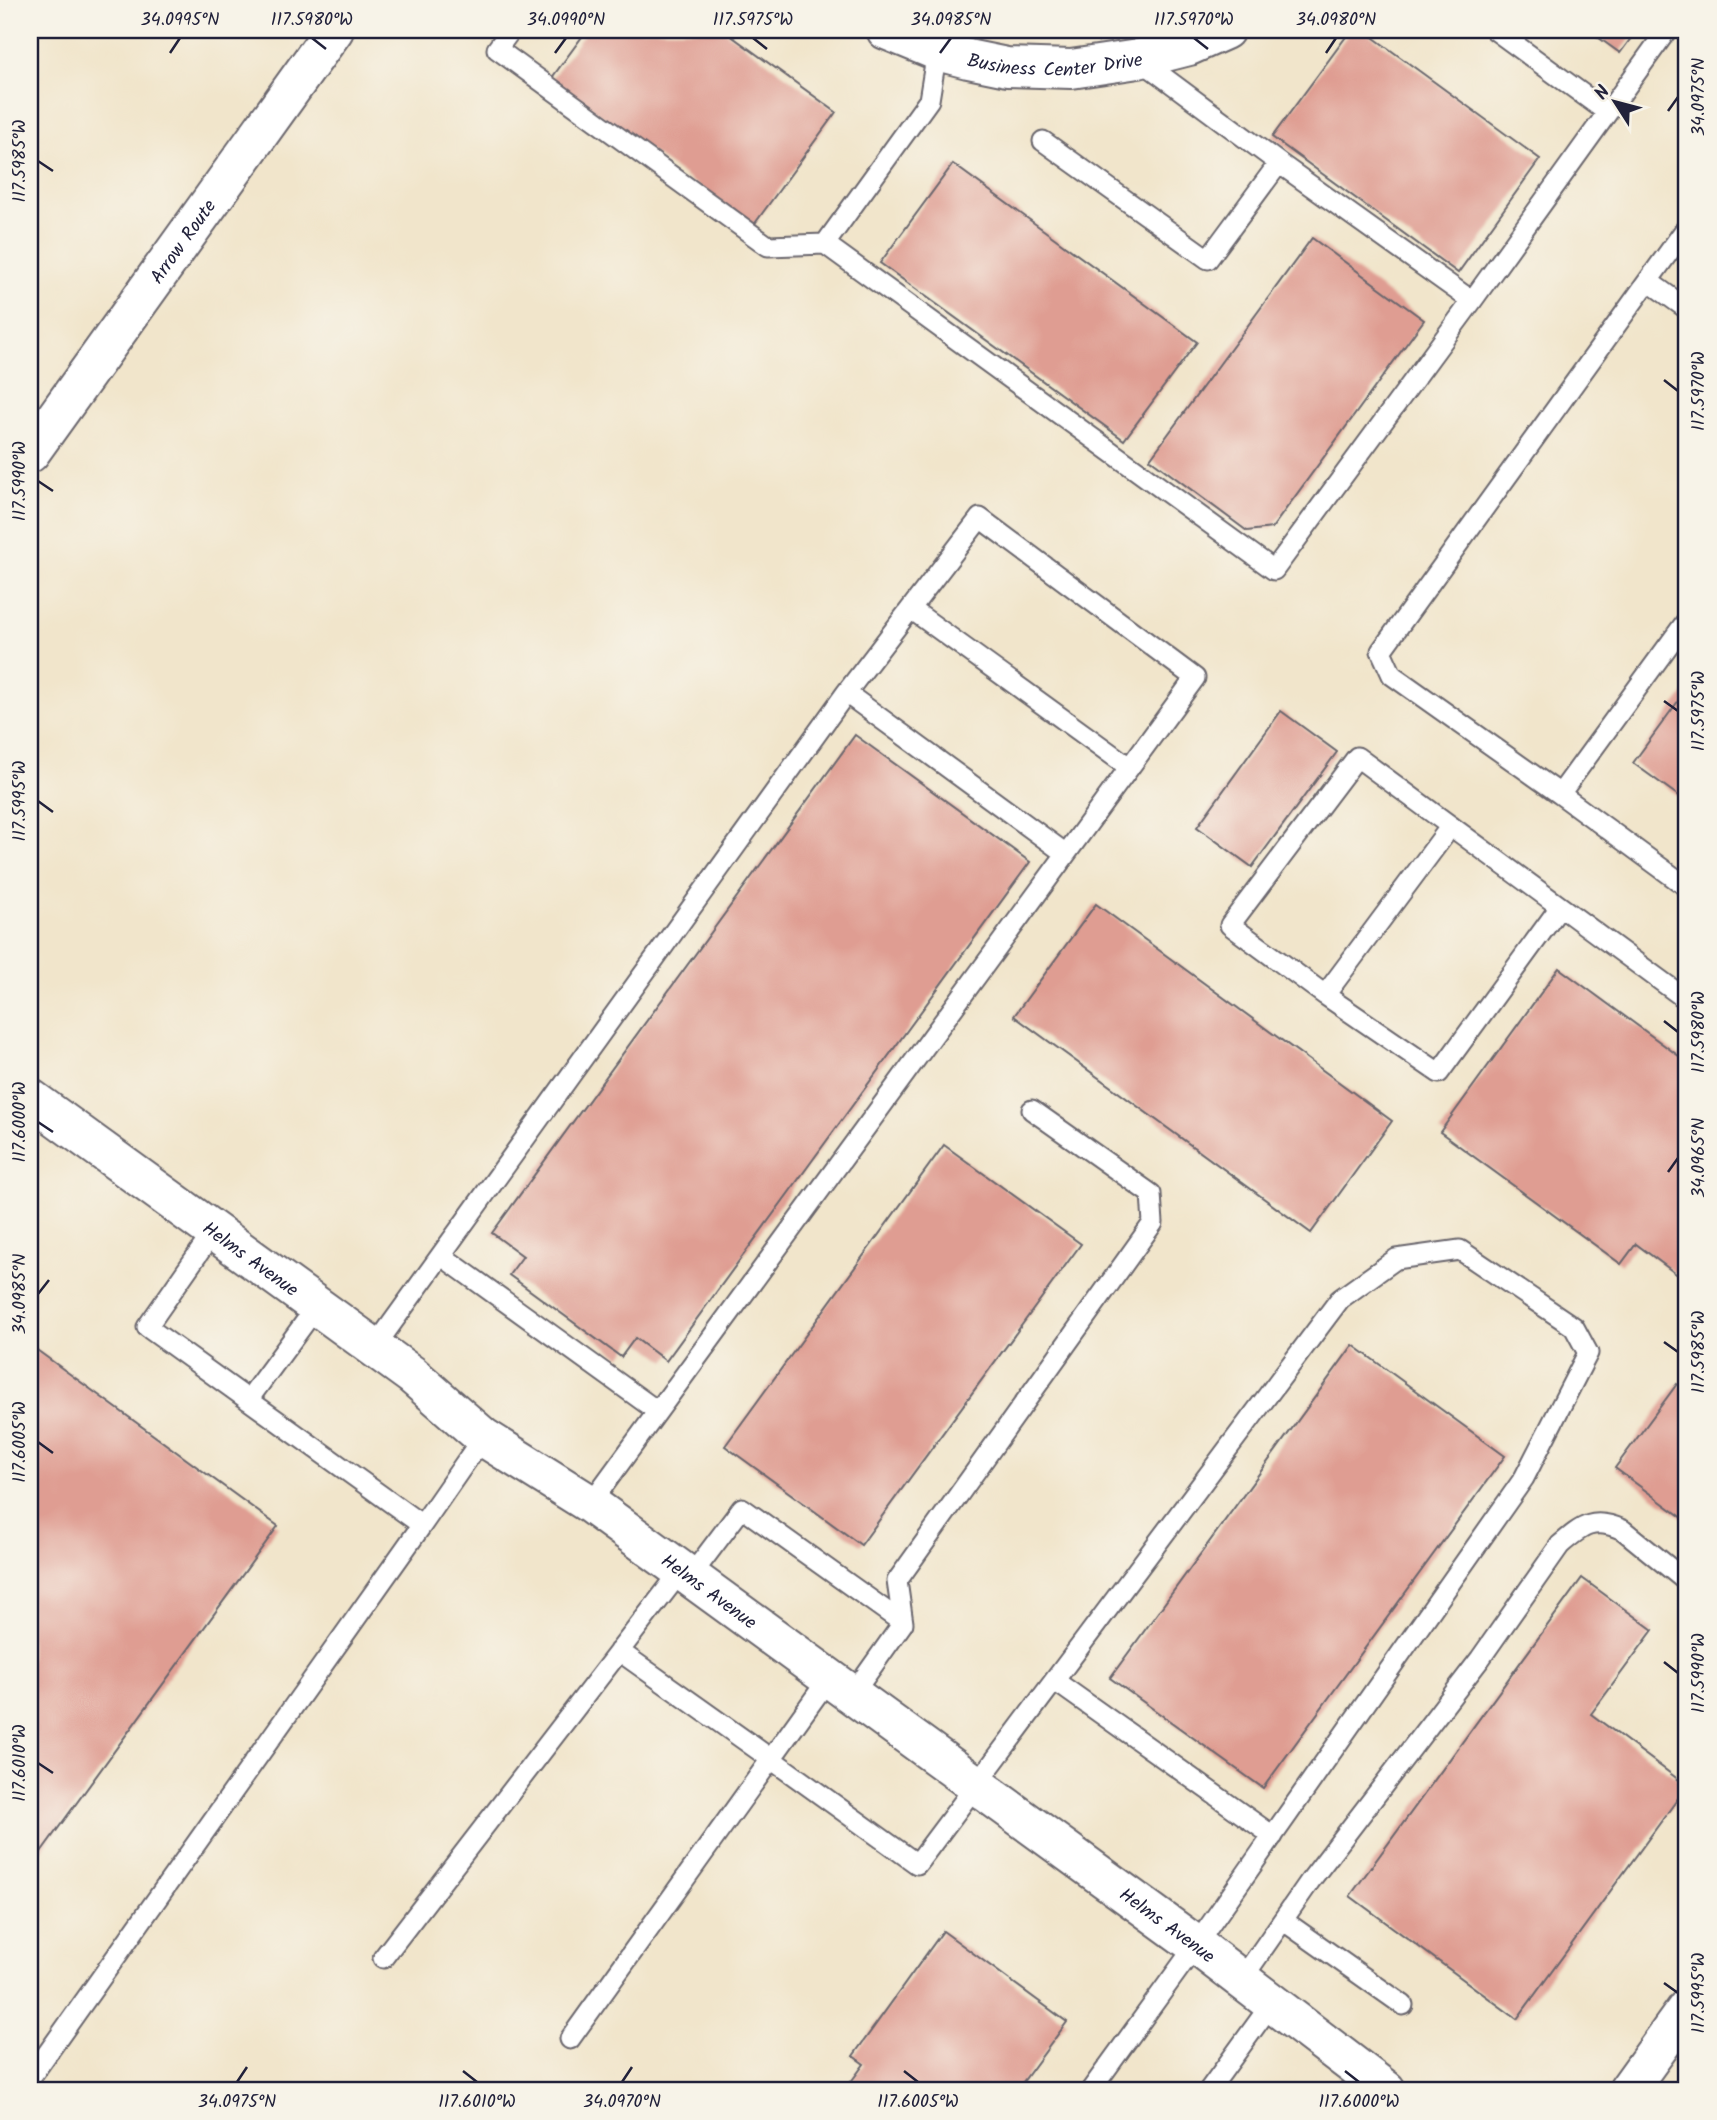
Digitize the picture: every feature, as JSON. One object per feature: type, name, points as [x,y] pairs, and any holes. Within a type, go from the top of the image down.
[{"type":"street","name":"Arrow Route","points":[[30,453],[334,30]]},
{"type":"street","name":"Business Center Drive","points":[[886,30],[937,51],[1007,67],[1071,69],[1138,59],[1189,46],[1225,30]]},
{"type":"street","name":"Helms Avenue","points":[[30,1098],[412,1375],[483,1437],[590,1504],[1196,1945],[1386,2090]]},
{"type":"street","points":[[1628,2090],[1687,2008]]},
{"type":"lane","points":[[512,30],[497,49],[768,246],[825,244],[1274,570],[1667,30]]},
{"type":"lane","points":[[1495,30],[1607,112]]},
{"type":"lane","points":[[825,244],[929,100],[937,51]]},
{"type":"lane","points":[[1138,59],[1472,301]]},
{"type":"lane","points":[[1043,141],[1208,259],[1279,163]]},
{"type":"lane","points":[[1687,227],[1381,651],[1392,675],[1687,887]]},
{"type":"lane","points":[[1648,281],[1687,309]]},
{"type":"lane","points":[[374,1348],[846,693],[980,518],[1195,678],[590,1504]]},
{"type":"lane","points":[[911,609],[1129,767]]},
{"type":"lane","points":[[1560,794],[1687,620]]},
{"type":"lane","points":[[846,693],[1066,854]]},
{"type":"lane","points":[[1560,907],[1439,1073],[1325,995],[1230,925],[1356,757],[1687,1000]]},
{"type":"lane","points":[[1325,995],[1451,826]]},
{"type":"lane","points":[[903,1623],[897,1581],[1153,1223],[1151,1194],[1032,1110]]},
{"type":"lane","points":[[214,1231],[147,1327],[422,1525]]},
{"type":"lane","points":[[619,1651],[917,1864],[1340,1299],[1396,1259],[1460,1250],[1574,1327],[1588,1353],[1524,1478],[1091,2090]]},
{"type":"lane","points":[[442,1256],[657,1411]]},
{"type":"lane","points":[[248,1399],[317,1306]]},
{"type":"lane","points":[[30,2078],[483,1437]]},
{"type":"lane","points":[[383,1958],[619,1651],[741,1508],[903,1623]]},
{"type":"lane","points":[[1242,1979],[1310,1881],[1480,1659],[1553,1554],[1573,1533],[1594,1522],[1623,1530],[1687,1582]]},
{"type":"lane","points":[[570,2039],[771,1759],[903,1623]]},
{"type":"lane","points":[[1055,1681],[1273,1836]]},
{"type":"lane","points":[[1283,1921],[1403,2005]]},
{"type":"lane","points":[[1209,2090],[1272,2003]]},
{"type":"building","points":[[587,30],[723,30],[836,112],[753,226],[551,79]]},
{"type":"building","points":[[1351,30],[1363,30],[1540,159],[1458,273],[1272,137]]},
{"type":"building","points":[[1588,30],[1637,30],[1620,53]]},
{"type":"building","points":[[953,164],[1197,342],[1124,440],[880,263]]},
{"type":"building","points":[[1312,238],[1424,320],[1272,528],[1247,531],[1150,459]]},
{"type":"building","points":[[1687,689],[1687,802],[1633,763]]},
{"type":"building","points":[[1281,711],[1337,752],[1252,867],[1197,827]]},
{"type":"building","points":[[855,735],[1030,862],[666,1361],[635,1338],[621,1357],[509,1275],[523,1256],[492,1233]]},
{"type":"building","points":[[1096,904],[1392,1121],[1311,1233],[1014,1016]]},
{"type":"building","points":[[1559,968],[1687,1062],[1687,1282],[1636,1244],[1621,1264],[1440,1132]]},
{"type":"building","points":[[944,1145],[1081,1244],[861,1545],[725,1446]]},
{"type":"building","points":[[30,1345],[278,1526],[30,1867]]},
{"type":"building","points":[[1353,1345],[1505,1456],[1263,1788],[1110,1678]]},
{"type":"building","points":[[1677,1384],[1687,1392],[1687,1521],[1615,1468]]},
{"type":"building","points":[[1582,1578],[1653,1630],[1591,1714],[1687,1786],[1517,2019],[1350,1896]]},
{"type":"building","points":[[943,1931],[1067,2022],[1017,2090],[845,2090],[864,2064],[853,2056]]}]
